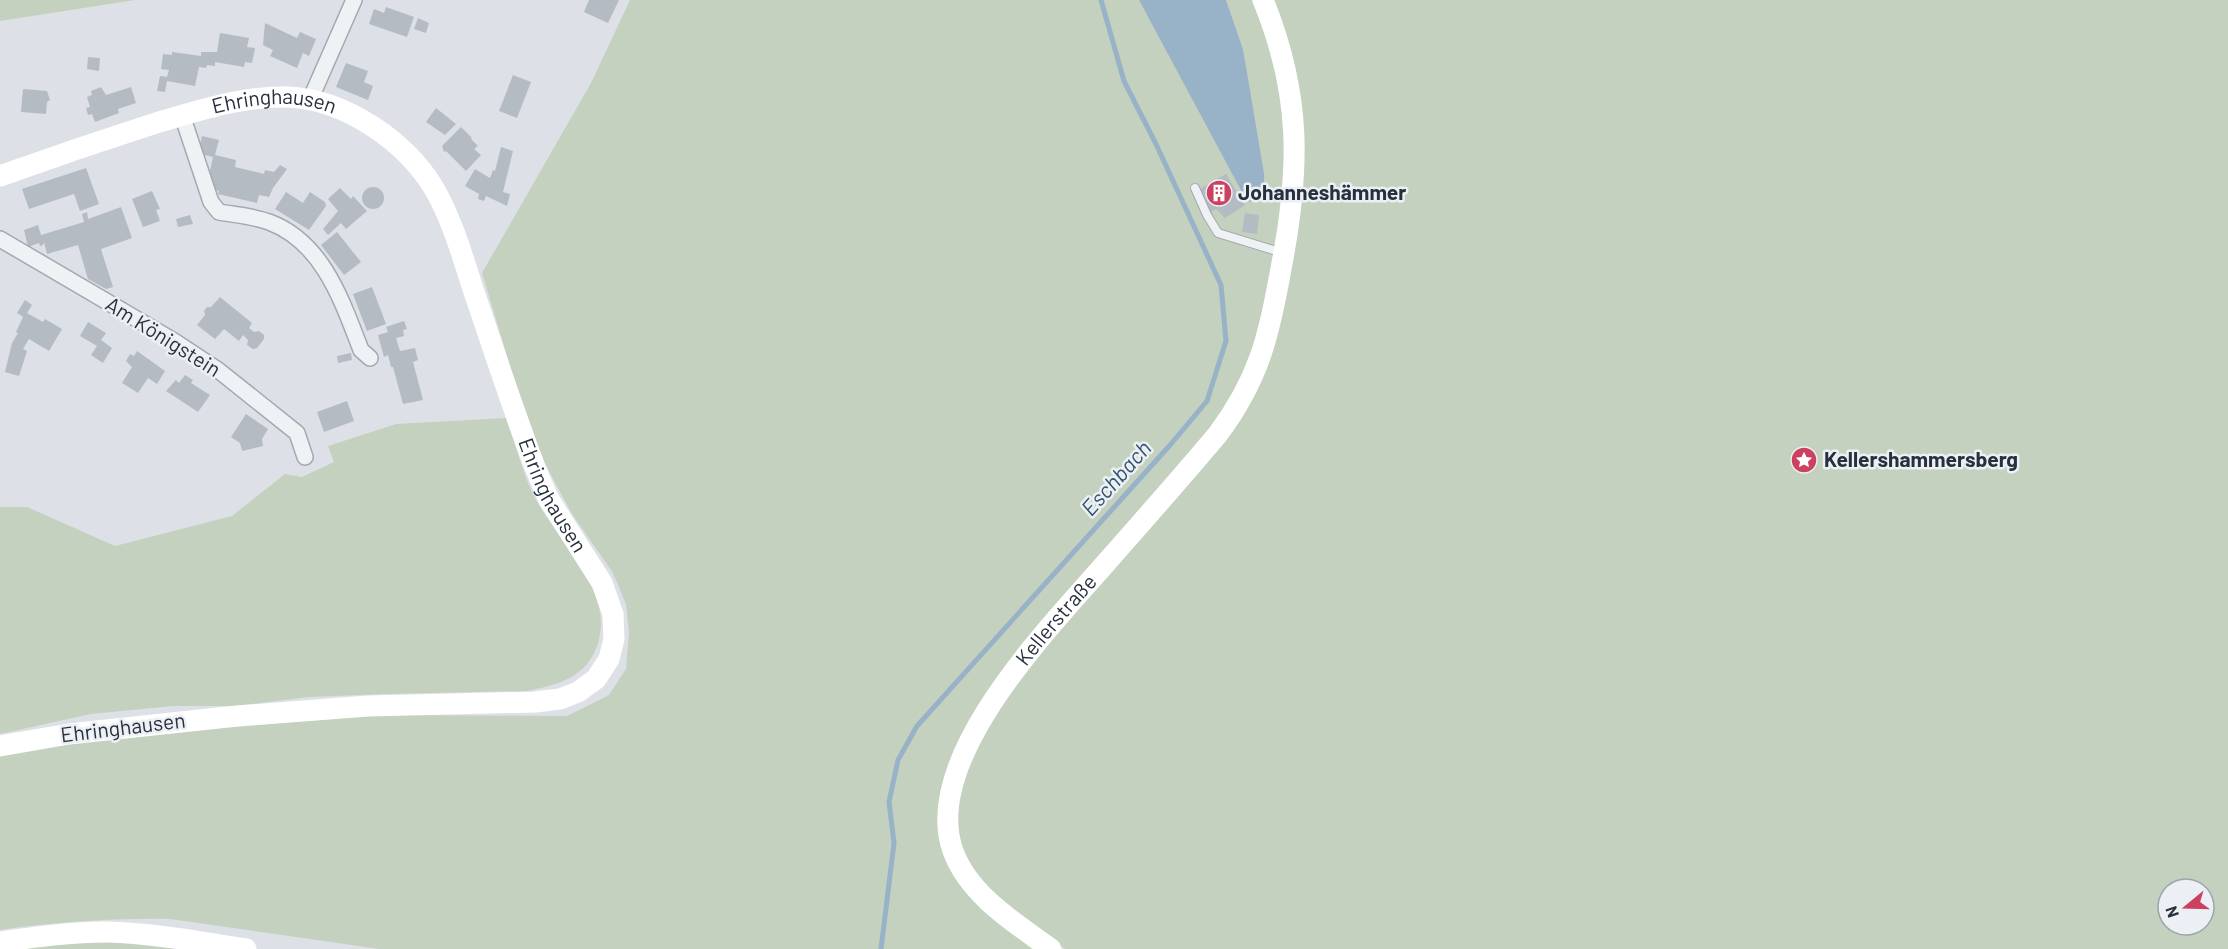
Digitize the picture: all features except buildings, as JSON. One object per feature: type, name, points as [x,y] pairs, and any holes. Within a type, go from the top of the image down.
[{"type":"main road","name":"Kellerstraße","points":[[1051,949],[989,902],[961,869],[949,832],[951,798],[968,743],[1009,679],[1041,638],[1202,454],[1231,416],[1248,388],[1261,356],[1277,292],[1295,172],[1294,124],[1285,68],[1263,0]]},
{"type":"main road","name":"Ehringhausen","points":[[0,176],[182,115],[257,98],[286,97],[310,100],[347,113],[376,129],[410,157],[436,191],[460,249],[535,467],[549,498],[595,569],[607,594],[614,626],[614,639],[609,658],[588,687],[551,701],[368,706],[271,713],[111,729],[0,746]]},
{"type":"main road","points":[[0,942],[61,934],[106,932],[159,936],[246,949]]},
{"type":"street","points":[[310,100],[354,0]]},
{"type":"street","points":[[182,115],[212,202],[219,212],[265,221],[302,241],[331,281],[361,350],[370,358]]},
{"type":"street","name":"Am Königstein","points":[[0,239],[174,340],[218,370],[297,433],[305,457]]},
{"type":"lane","points":[[1196,189],[1218,233],[1284,254]]},
{"type":"green space","points":[[0,0],[135,0],[0,21]]},
{"type":"green space","points":[[630,0],[1139,0],[1161,38],[1251,105],[1243,49],[1226,0],[1252,0],[1264,29],[1279,84],[1286,136],[1280,216],[1256,344],[1245,372],[1216,421],[987,692],[953,753],[945,780],[941,807],[944,850],[1038,949],[379,949],[170,919],[85,921],[0,930],[0,755],[136,735],[381,715],[567,716],[609,695],[626,669],[629,633],[626,604],[613,573],[572,514],[543,460],[513,376],[482,273],[591,83]]},
{"type":"green space","points":[[1271,0],[2228,0],[2228,949],[1065,949],[1027,923],[978,879],[960,849],[957,807],[965,774],[981,736],[1042,649],[1237,422],[1299,212]]},
{"type":"green space","points":[[506,418],[532,492],[580,564],[598,603],[601,623],[598,643],[587,664],[570,678],[550,686],[527,691],[309,697],[236,706],[173,706],[91,714],[0,734],[0,507],[27,507],[115,546],[232,516],[285,474],[302,477],[334,462],[328,446],[396,424]]},
{"type":"green space","points":[[112,942],[179,949],[20,949],[62,944]]},
{"type":"water","points":[[1139,0],[1226,0],[1243,49],[1264,174],[1264,189],[1260,198],[1249,202],[1242,192]]},
{"type":"waterway","name":"Eschbach","points":[[881,949],[894,843],[889,802],[898,760],[917,726],[1207,401],[1226,341],[1221,285],[1156,144],[1124,81],[1101,0]]},
{"type":"place","name":"Johanneshämmer","points":[[1219,193]]},
{"type":"place","name":"Kellershammersberg","points":[[1804,460]]}]
